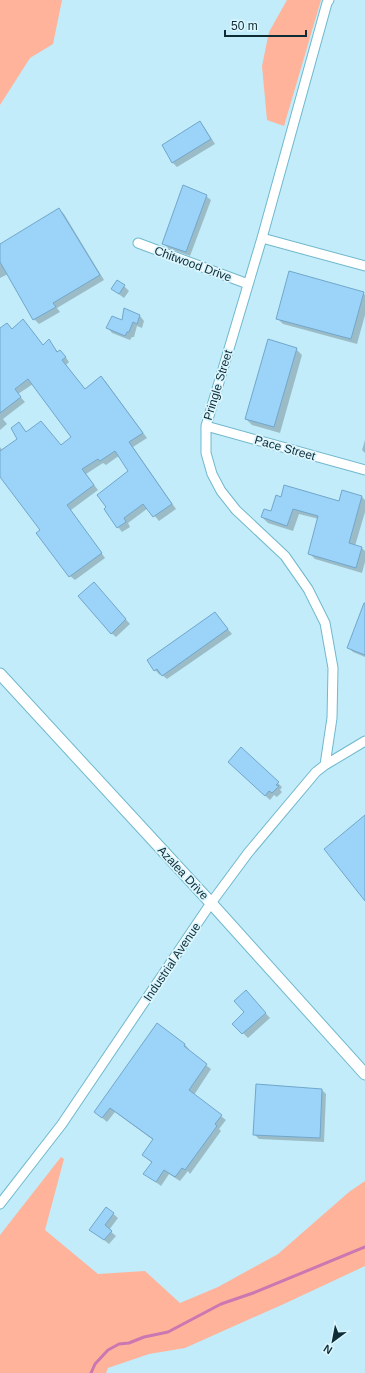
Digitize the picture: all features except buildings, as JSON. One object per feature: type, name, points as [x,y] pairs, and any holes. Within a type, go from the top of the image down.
[{"type":"street","name":"Pringle Street","points":[[325,765],[332,718],[333,668],[325,623],[308,589],[285,556],[236,510],[221,491],[212,474],[206,453],[206,426],[262,238],[327,3],[330,0]]},
{"type":"street","points":[[262,238],[365,266]]},
{"type":"street","name":"Chitwood Drive","points":[[138,243],[248,284]]},
{"type":"street","name":"Pace Street","points":[[206,426],[365,470]]},
{"type":"street","name":"Azalea Drive","points":[[0,674],[211,903],[365,1074]]},
{"type":"street","name":"Industrial Avenue","points":[[0,1204],[62,1124],[211,903],[248,853],[316,772],[365,741]]},
{"type":"shaded area","points":[[0,0],[62,0],[53,44],[30,58],[0,105]]},
{"type":"shaded area","points":[[287,0],[321,0],[284,126],[267,120],[262,66],[269,32]]},
{"type":"shaded area","points":[[61,1157],[64,1159],[45,1230],[98,1274],[145,1271],[180,1303],[218,1287],[278,1254],[349,1192],[365,1181],[365,1266],[185,1348],[149,1354],[108,1368],[106,1373],[0,1373],[0,1235]]},
{"type":"waterway","points":[[91,1373],[95,1364],[108,1350],[119,1344],[129,1343],[144,1337],[168,1332],[221,1304],[253,1293],[365,1247]]}]
